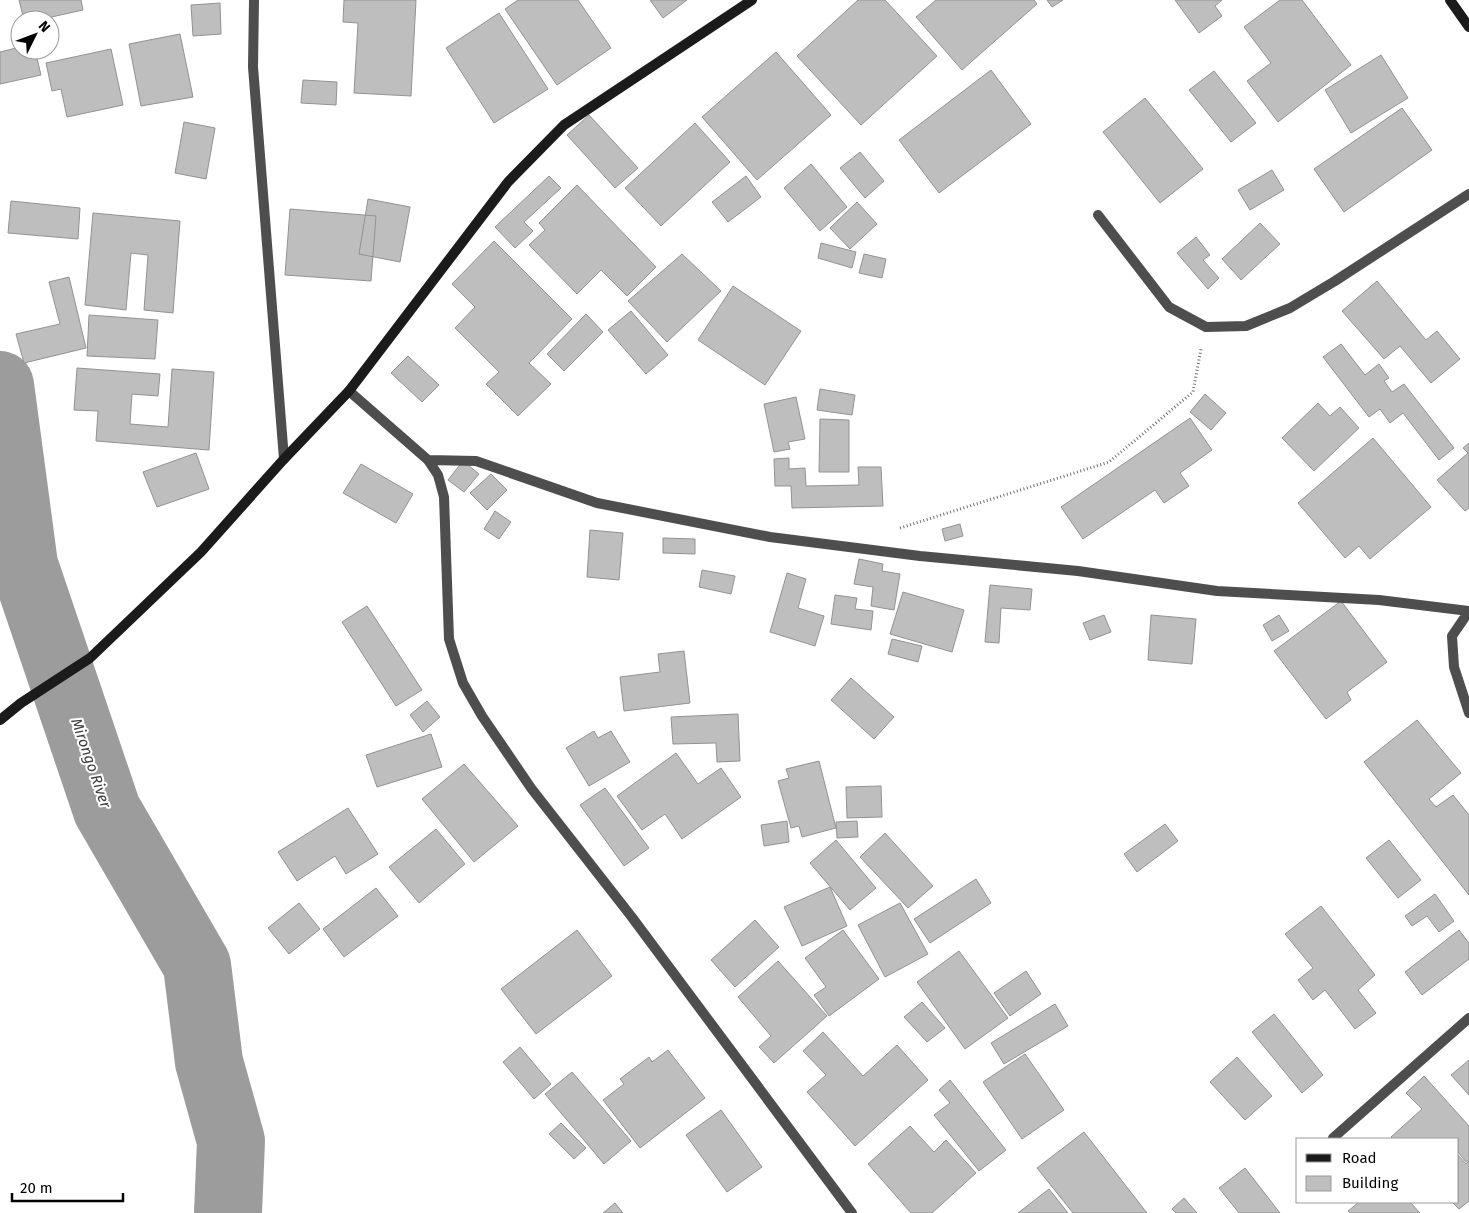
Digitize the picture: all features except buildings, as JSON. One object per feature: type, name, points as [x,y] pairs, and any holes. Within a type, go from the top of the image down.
[{"type":"street","points":[[254,0],[253,67],[284,459]]},
{"type":"street","points":[[0,720],[21,703],[90,658],[201,552],[284,459],[349,391],[508,182],[564,125],[752,0]]},
{"type":"street","points":[[1450,0],[1469,27]]},
{"type":"street","points":[[1098,215],[1169,307],[1206,327],[1246,326],[1290,308],[1469,194]]},
{"type":"street","points":[[349,391],[428,460],[438,475],[444,497],[449,639],[463,682],[482,716],[531,788],[631,916],[852,1213]]},
{"type":"street","points":[[428,460],[476,461],[597,503],[770,536],[920,556],[1078,571],[1217,591],[1379,600],[1469,611],[1452,636],[1454,667],[1469,714]]},
{"type":"street","points":[[1333,1138],[1469,1018]]},
{"type":"path","points":[[890,531],[1109,462],[1193,392],[1206,327]]},
{"type":"waterway","name":"Mirongo River","points":[[0,385],[24,565],[107,810],[197,965],[209,1062],[231,1141],[228,1213]]}]
